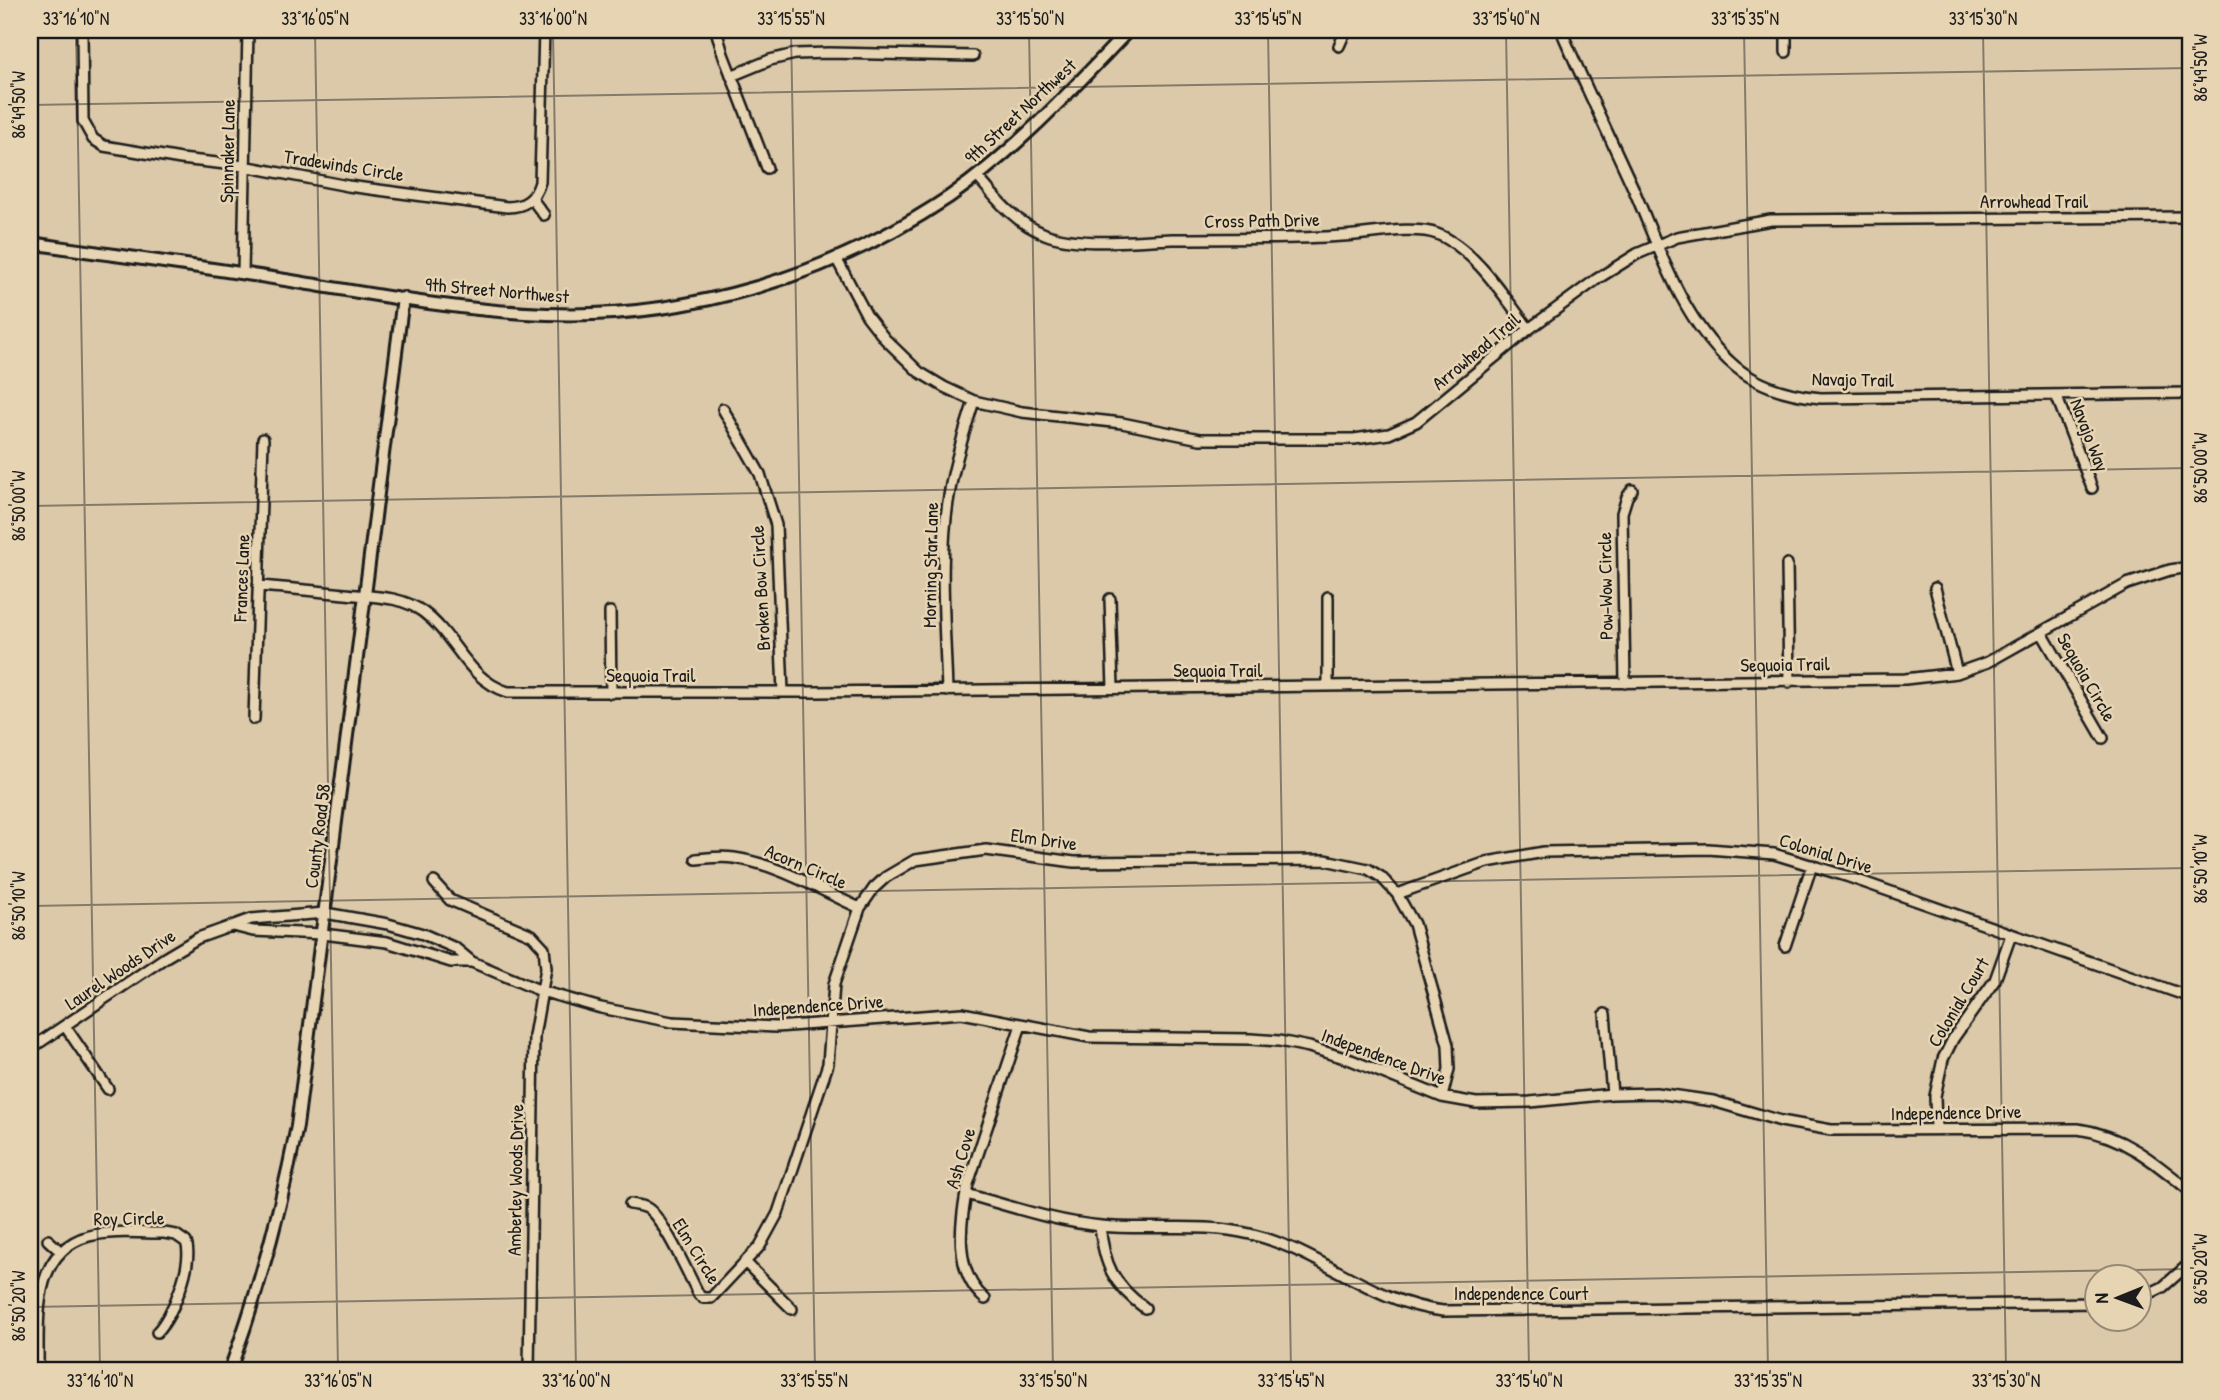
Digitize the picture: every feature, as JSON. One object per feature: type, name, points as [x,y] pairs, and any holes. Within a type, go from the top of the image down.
[{"type":"street","name":"Tradewinds Circle","points":[[82,30],[84,125],[93,139],[104,146],[244,166],[348,186],[507,207],[522,206],[532,199]]},
{"type":"street","name":"Spinnaker Lane","points":[[243,274],[248,30]]},
{"type":"street","points":[[544,30],[541,176],[538,190],[532,199],[544,215]]},
{"type":"street","points":[[716,30],[767,168]]},
{"type":"street","name":"9th Street Northwest","points":[[30,243],[402,299],[513,312],[572,314],[624,312],[673,306],[729,295],[786,278],[899,228],[977,176],[1030,131],[1129,30]]},
{"type":"street","points":[[1339,46],[1346,30]]},
{"type":"street","name":"Navajo Trail","points":[[1561,30],[1658,245],[1697,323],[1712,344],[1744,373],[1777,390],[1821,398],[2190,393]]},
{"type":"street","points":[[1786,30],[1786,52]]},
{"type":"street","points":[[731,76],[770,60],[810,53],[973,56]]},
{"type":"street","name":"Cross Path Drive","points":[[977,176],[1015,218],[1044,234],[1064,239],[1334,237],[1414,231],[1435,234],[1462,250],[1529,328]]},
{"type":"street","name":"Arrowhead Trail","points":[[836,258],[867,316],[885,340],[926,376],[974,401],[1022,412],[1111,422],[1200,439],[1370,437],[1399,431],[1416,422],[1529,328],[1619,265],[1678,237],[1771,220],[2190,217]]},
{"type":"street","name":"County Road 58","points":[[230,1370],[260,1281],[287,1175],[301,1099],[402,299]]},
{"type":"street","name":"Navajo Way","points":[[2056,395],[2092,488]]},
{"type":"street","name":"Morning Star Lane","points":[[947,691],[944,567],[946,519],[954,467],[974,401]]},
{"type":"street","name":"Broken Bow Circle","points":[[723,409],[755,465],[776,525],[783,692]]},
{"type":"street","name":"Frances Lane","points":[[254,719],[263,439]]},
{"type":"street","name":"Pow-Wow Circle","points":[[1625,683],[1622,513],[1632,490]]},
{"type":"street","points":[[1787,564],[1788,682]]},
{"type":"street","name":"Sequoia Trail","points":[[259,586],[365,595],[404,602],[424,612],[438,625],[477,675],[499,690],[527,694],[947,691],[1905,679],[1957,673],[1988,662],[2127,584],[2169,570],[2190,568]]},
{"type":"street","points":[[1935,588],[1957,673]]},
{"type":"street","points":[[1328,597],[1328,686]]},
{"type":"street","points":[[1110,599],[1113,688]]},
{"type":"street","points":[[610,611],[611,693]]},
{"type":"street","name":"Sequoia Circle","points":[[2042,633],[2103,738]]},
{"type":"street","name":"Elm Drive","points":[[746,1263],[769,1233],[778,1213],[828,1064],[837,974],[860,908],[874,888],[908,862],[955,852],[986,850],[1074,862],[1335,861],[1368,869],[1381,877],[1397,894],[1414,924],[1448,1045],[1448,1069],[1442,1097]]},
{"type":"street","name":"Colonial Drive","points":[[1397,894],[1487,862],[1544,852],[1743,851],[1773,854],[1812,865],[2190,997]]},
{"type":"street","name":"Acorn Circle","points":[[696,859],[724,857],[749,861],[786,874],[860,908]]},
{"type":"street","points":[[1785,946],[1812,865]]},
{"type":"street","name":"Amberley Woods Drive","points":[[434,882],[450,900],[532,935],[544,948],[546,968],[534,1037],[529,1370]]},
{"type":"street","name":"Laurel Woods Drive","points":[[30,1049],[198,938],[251,919],[325,913]]},
{"type":"street","name":"Independence Drive","points":[[325,913],[388,924],[424,934],[455,948],[472,962],[541,991],[601,1008],[672,1022],[750,1027],[830,1024],[962,1013],[1088,1037],[1251,1038],[1279,1041],[1351,1060],[1442,1097],[1476,1103],[1530,1102],[1612,1094],[1681,1095],[1781,1121],[1831,1130],[2090,1130],[2128,1144],[2190,1191]]},
{"type":"street","name":"Laurel Woods Drive","points":[[233,926],[253,931],[323,934]]},
{"type":"street","name":"Independence Drive","points":[[323,934],[387,942],[451,962],[472,962]]},
{"type":"street","name":"Colonial Court","points":[[1936,1129],[1935,1096],[1943,1059],[1953,1038],[1995,980],[2011,935]]},
{"type":"street","points":[[1605,1014],[1612,1094]]},
{"type":"street","name":"Ash Cove","points":[[985,1299],[974,1290],[964,1264],[962,1225],[966,1194],[1021,1024]]},
{"type":"street","points":[[65,1026],[108,1089]]},
{"type":"street","name":"Independence Court","points":[[966,1194],[1050,1217],[1100,1226],[1206,1227],[1248,1233],[1304,1254],[1395,1300],[1443,1311],[2084,1303]]},
{"type":"street","name":"Elm Circle","points":[[630,1204],[646,1207],[653,1213],[699,1295],[711,1298],[746,1263],[792,1309]]},
{"type":"street","points":[[1100,1226],[1104,1253],[1115,1280],[1129,1297],[1144,1308]]},
{"type":"street","name":"Roy Circle","points":[[61,1252],[79,1239],[104,1233],[164,1233],[183,1239],[188,1246],[187,1261],[171,1314],[157,1332]]},
{"type":"street","points":[[38,1370],[34,1333],[41,1292],[45,1275],[61,1252],[48,1240]]},
{"type":"street","points":[[2154,1291],[2163,1287],[2190,1263]]}]
